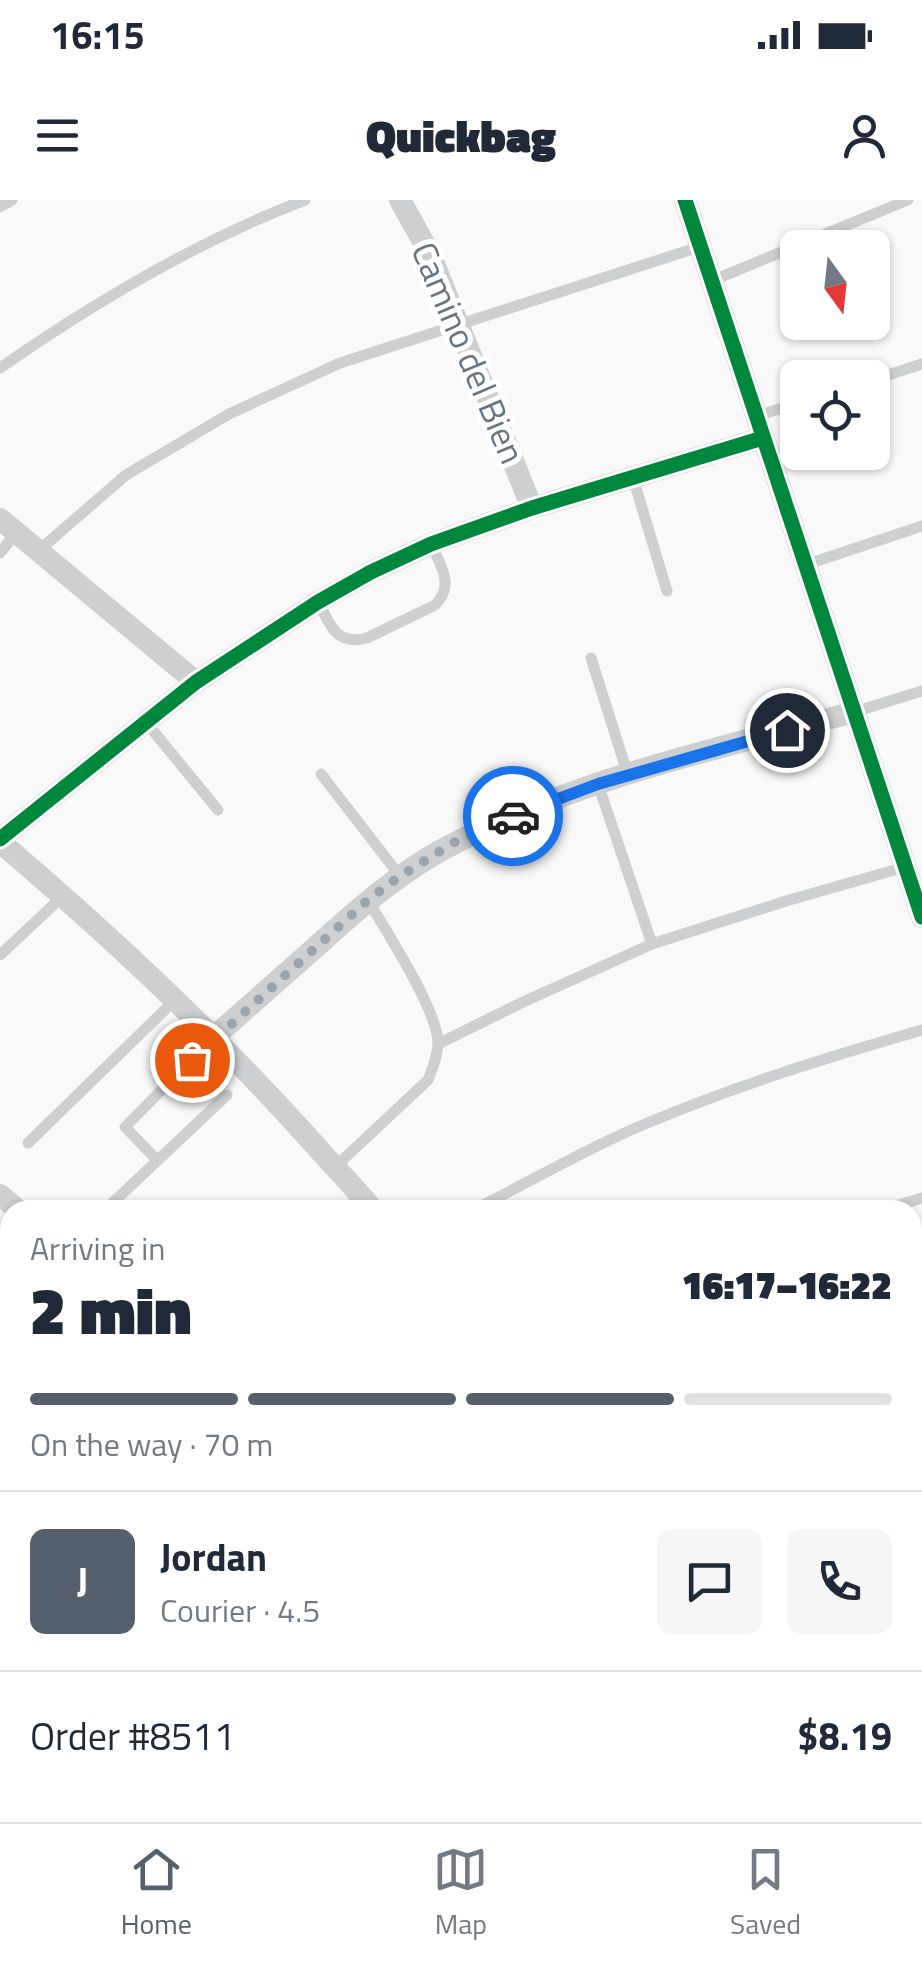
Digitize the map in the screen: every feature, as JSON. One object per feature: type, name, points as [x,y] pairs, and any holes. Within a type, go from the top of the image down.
[{"type":"street","name":"Camino del Bien","points":[[400,200],[430,254],[532,508]]},
{"type":"street","points":[[685,200],[922,917]]},
{"type":"street","points":[[357,1200],[335,1168],[214,1037],[0,841],[196,682],[318,602],[372,572],[431,544],[632,478],[759,428]]},
{"type":"street","points":[[8,526],[196,682]]},
{"type":"street","points":[[214,1037],[368,900],[455,842],[519,813],[628,774],[854,712]]},
{"type":"street","points":[[0,1311],[0,1372]]},
{"type":"lane","points":[[0,208],[12,200]]},
{"type":"lane","points":[[0,368],[141,278],[262,216],[305,200]]},
{"type":"lane","points":[[711,281],[908,200]]},
{"type":"lane","points":[[37,552],[126,475],[229,414],[340,363],[700,247]]},
{"type":"lane","points":[[890,374],[922,364]]},
{"type":"lane","points":[[759,428],[780,415]]},
{"type":"lane","points":[[632,478],[667,590]]},
{"type":"lane","points":[[0,553],[8,526]]},
{"type":"lane","points":[[805,564],[922,526]]},
{"type":"lane","points":[[318,602],[337,634],[356,641],[436,606],[447,586],[431,544]]},
{"type":"lane","points":[[591,658],[628,774]]},
{"type":"lane","points":[[854,712],[922,691]]},
{"type":"lane","points":[[145,722],[218,810]]},
{"type":"lane","points":[[321,774],[400,876]]},
{"type":"lane","points":[[598,784],[652,944]]},
{"type":"lane","points":[[438,1044],[652,944],[905,866]]},
{"type":"lane","points":[[0,955],[63,896]]},
{"type":"lane","points":[[335,1168],[428,1080],[438,1044],[424,999],[368,900]]},
{"type":"lane","points":[[28,1143],[175,1000]]},
{"type":"lane","points":[[494,1200],[642,1125],[756,1082],[922,1030]]},
{"type":"lane","points":[[158,1160],[125,1127],[214,1037]]},
{"type":"lane","points":[[116,1200],[227,1094]]},
{"type":"lane","points":[[566,1822],[578,1822]]},
{"type":"cycle path","points":[[685,200],[922,917]]},
{"type":"cycle path","points":[[0,839],[196,682],[371,572],[431,544],[532,508],[763,438]]},
{"type":"way so far","points":[[192,1060],[368,900],[455,842],[513,816]]},
{"type":"route","points":[[513,816],[598,784],[787,730]]}]
